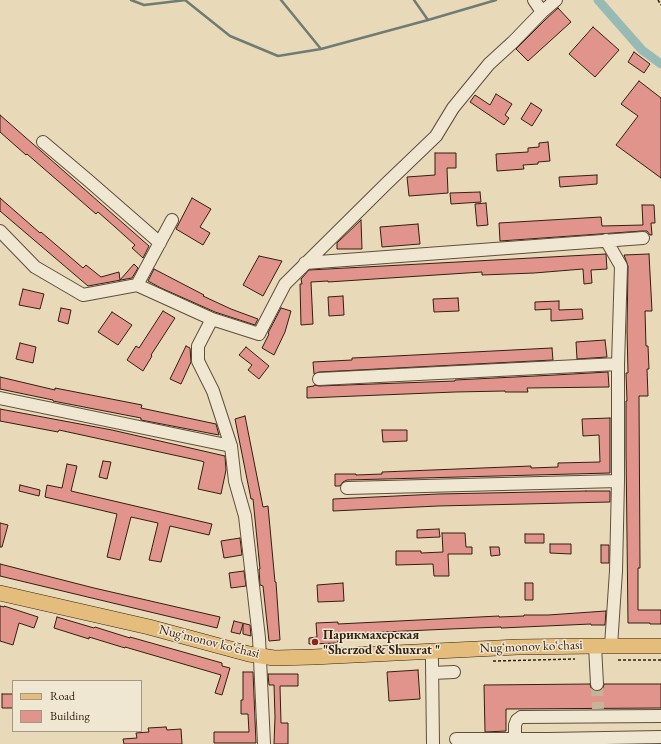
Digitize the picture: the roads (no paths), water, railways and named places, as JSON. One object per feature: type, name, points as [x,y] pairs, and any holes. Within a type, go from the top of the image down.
[{"type":"main road","name":"Nugʻmonov koʻchasi","points":[[0,593],[149,627],[234,651],[261,656],[288,658],[518,647],[661,646]]},
{"type":"street","points":[[534,0],[542,12]]},
{"type":"street","points":[[0,231],[35,267],[83,295],[137,286],[212,319],[259,334],[285,284],[436,136],[453,108],[489,64],[556,0]]},
{"type":"street","points":[[43,142],[160,243]]},
{"type":"street","points":[[137,286],[172,220]]},
{"type":"street","points":[[305,263],[643,238]]},
{"type":"street","points":[[606,240],[621,266],[618,364],[616,571],[611,646]]},
{"type":"street","points":[[212,319],[198,346],[198,361],[213,392],[231,446],[235,481],[245,516],[261,656],[264,744]]},
{"type":"street","points":[[319,380],[618,364]]},
{"type":"street","points":[[0,398],[231,446]]},
{"type":"street","points":[[347,488],[618,481]]},
{"type":"street","points":[[595,646],[597,684]]},
{"type":"street","points":[[431,651],[433,744]]},
{"type":"street","points":[[432,673],[454,672]]},
{"type":"street","points":[[515,739],[515,725],[517,720],[521,717],[598,712],[661,716]]},
{"type":"street","points":[[598,712],[599,741]]},
{"type":"street","points":[[456,739],[515,739],[548,742],[646,741],[661,737]]},
{"type":"waterway","points":[[131,0],[144,5],[186,0]]},
{"type":"waterway","points":[[185,0],[230,36],[278,56],[321,49],[496,0]]},
{"type":"waterway","points":[[281,0],[321,49]]},
{"type":"waterway","points":[[414,0],[428,20]]},
{"type":"waterway","points":[[598,0],[642,50],[661,64]]},
{"type":"tunnel","points":[[597,684],[598,709]]},
{"type":"place","name":"Парикмахерская \"Sherzod & Shuxrat \"","points":[[315,642]]}]
